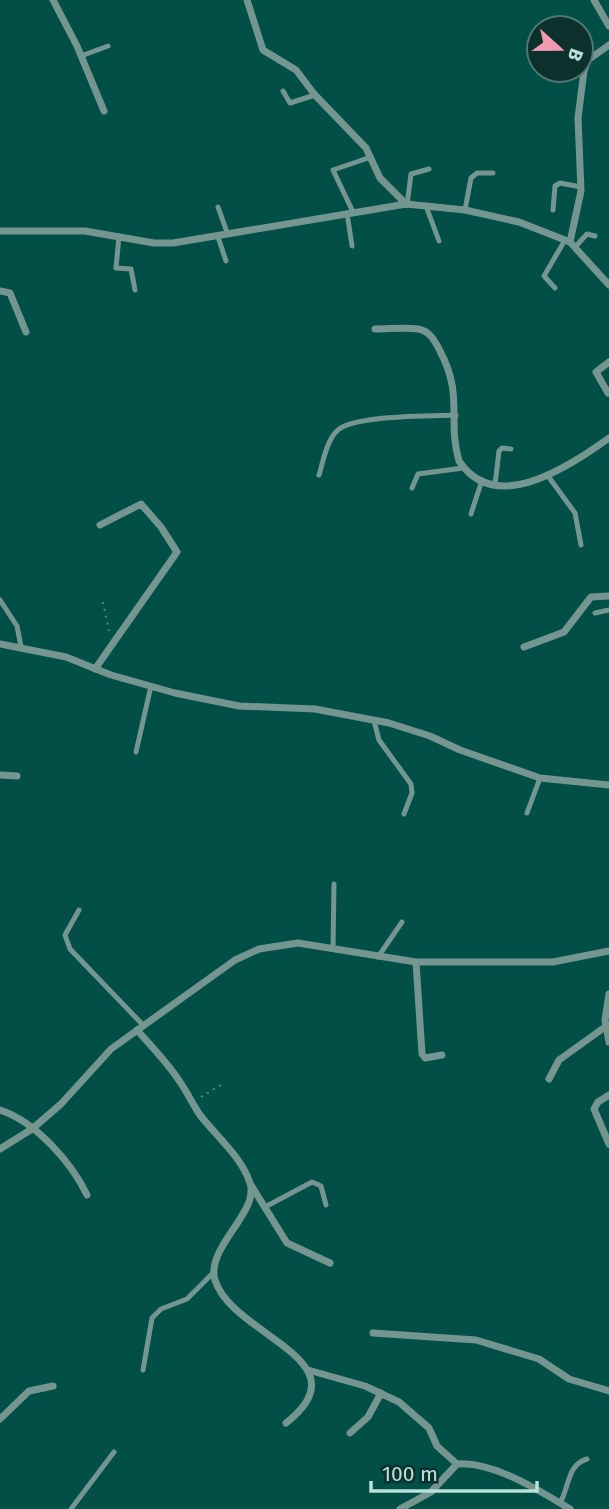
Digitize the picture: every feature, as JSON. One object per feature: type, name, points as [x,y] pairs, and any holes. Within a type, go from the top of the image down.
[{"type":"street","points":[[53,0],[104,111]]},
{"type":"street","points":[[247,0],[263,50],[294,68],[371,156],[380,178],[406,204]]},
{"type":"street","points":[[594,0],[609,26]]},
{"type":"street","points":[[570,243],[581,187],[578,118],[584,71],[588,60],[609,44]]},
{"type":"street","points":[[0,230],[56,230],[119,236],[153,243],[218,237],[406,204],[466,210],[519,222],[570,243],[609,285]]},
{"type":"street","points":[[0,291],[10,293],[26,332]]},
{"type":"street","points":[[375,329],[419,329],[428,332],[451,370],[457,455],[463,468],[482,480],[495,485],[516,485],[548,476],[609,438]]},
{"type":"street","points":[[608,393],[596,372],[609,362]]},
{"type":"street","points":[[95,669],[177,552],[161,527],[141,504],[100,525]]},
{"type":"street","points":[[524,647],[564,632],[591,597],[609,596]]},
{"type":"street","points":[[0,644],[66,657],[151,686],[239,706],[315,709],[374,721],[430,736],[460,750],[540,778],[609,785]]},
{"type":"street","points":[[0,775],[17,776]]},
{"type":"street","points":[[0,1149],[32,1129],[61,1104],[111,1049],[235,960],[259,949],[298,943],[416,962],[553,962],[609,951]]},
{"type":"street","points":[[416,962],[422,1054],[425,1058],[442,1055]]},
{"type":"street","points":[[609,994],[605,1027],[609,1042]]},
{"type":"street","points":[[140,1027],[192,1102],[229,1148],[287,1243],[330,1263]]},
{"type":"street","points":[[549,1079],[559,1060],[605,1027]]},
{"type":"street","points":[[609,1095],[598,1102],[594,1109],[609,1144]]},
{"type":"street","points":[[0,1110],[32,1129],[79,1177],[87,1195]]},
{"type":"street","points":[[251,1184],[245,1211],[221,1251],[214,1272],[225,1299],[308,1370],[314,1380],[309,1402],[286,1423]]},
{"type":"street","points":[[373,1333],[477,1340],[540,1359],[569,1379],[609,1391]]},
{"type":"street","points":[[308,1370],[381,1393],[398,1402],[429,1428],[437,1446],[457,1464],[496,1472],[570,1509]]},
{"type":"street","points":[[0,1419],[29,1391],[53,1386]]},
{"type":"street","points":[[351,1433],[368,1417],[381,1393]]},
{"type":"street","points":[[400,1509],[431,1492],[457,1464]]},
{"type":"lane","points":[[81,56],[108,46]]},
{"type":"lane","points":[[284,91],[290,103],[315,95]]},
{"type":"lane","points":[[352,246],[350,212],[333,170],[371,156]]},
{"type":"lane","points":[[406,204],[411,174],[429,169]]},
{"type":"lane","points":[[466,210],[471,178],[477,173],[493,173]]},
{"type":"lane","points":[[553,211],[555,186],[560,183],[581,187]]},
{"type":"lane","points":[[426,206],[439,241]]},
{"type":"lane","points":[[218,207],[228,235]]},
{"type":"lane","points":[[555,288],[544,276],[570,243],[587,234],[595,236]]},
{"type":"lane","points":[[119,236],[116,268],[131,269],[135,290]]},
{"type":"lane","points":[[218,237],[226,261]]},
{"type":"lane","points":[[318,475],[333,435],[345,425],[400,417],[456,415]]},
{"type":"lane","points":[[495,485],[500,449],[511,449]]},
{"type":"lane","points":[[412,488],[418,474],[463,468]]},
{"type":"lane","points":[[548,476],[575,513],[582,545]]},
{"type":"lane","points":[[471,514],[482,480]]},
{"type":"lane","points":[[0,600],[17,625],[21,648]]},
{"type":"lane","points":[[595,612],[609,610]]},
{"type":"lane","points":[[136,752],[151,686]]},
{"type":"lane","points":[[374,721],[386,751],[411,784],[412,793],[404,814]]},
{"type":"lane","points":[[527,813],[540,778]]},
{"type":"lane","points":[[333,948],[334,884]]},
{"type":"lane","points":[[79,910],[65,935],[70,948],[140,1027]]},
{"type":"lane","points":[[378,957],[402,922]]},
{"type":"lane","points":[[265,1207],[312,1182],[321,1186],[326,1205]]},
{"type":"lane","points":[[143,1370],[152,1318],[161,1309],[187,1299],[214,1272]]},
{"type":"lane","points":[[71,1509],[114,1452]]},
{"type":"lane","points":[[560,1503],[567,1490],[571,1469],[576,1462],[587,1459]]},
{"type":"path","points":[[103,601],[104,616],[114,642]]},
{"type":"path","points":[[192,1102],[224,1083]]}]
